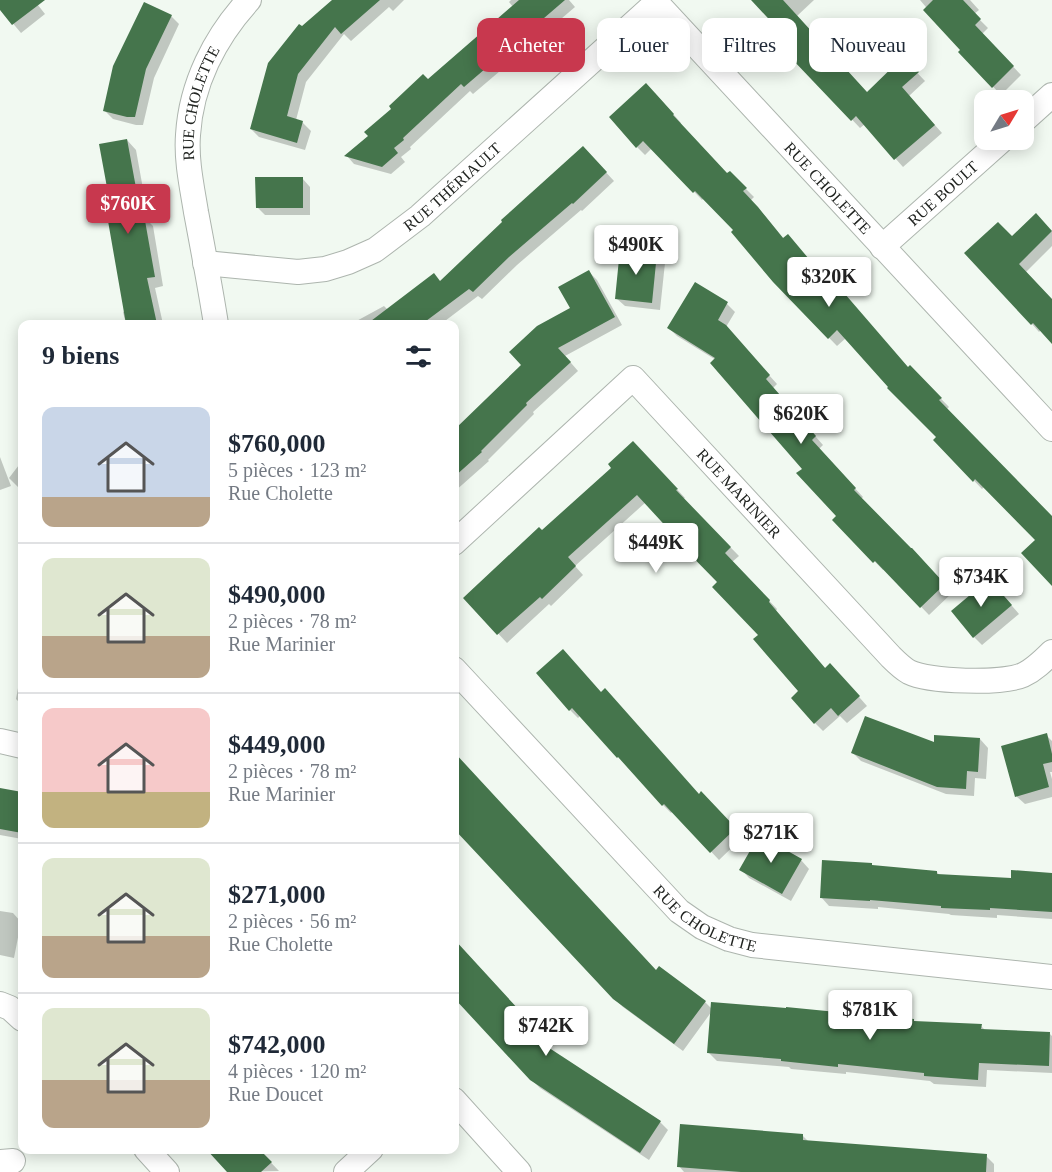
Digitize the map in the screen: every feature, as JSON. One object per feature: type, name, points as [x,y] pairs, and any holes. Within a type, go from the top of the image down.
[{"type":"street","name":"RUE CHOLETTE","points":[[215,320],[189,172],[187,137],[191,109],[208,59],[223,34],[249,0]]},
{"type":"street","name":"RUE CHOLETTE","points":[[655,1],[1052,429]]},
{"type":"street","name":"RUE THÉRIAULT","points":[[205,263],[298,272],[325,269],[375,250],[420,216],[655,1]]},
{"type":"street","points":[[1034,111],[1052,95]]},
{"type":"street","name":"RUE BOULT","points":[[882,247],[991,150]]},
{"type":"street","name":"RUE MARINIER","points":[[459,538],[633,378],[891,657],[908,671],[939,680],[1004,680],[1022,675],[1038,666],[1052,652]]},
{"type":"street","name":"RUE CHOLETTE","points":[[459,674],[679,911],[702,927],[729,939],[752,945],[1052,976]]},
{"type":"street","points":[[0,741],[18,745]]},
{"type":"street","points":[[0,1004],[18,1015]]},
{"type":"street","points":[[459,1106],[519,1172]]},
{"type":"street","points":[[151,1154],[167,1172]]},
{"type":"street","points":[[346,1172],[366,1154]]},
{"type":"building","points":[[0,0],[45,0],[12,25],[0,10]]},
{"type":"building","points":[[332,0],[380,0],[341,34],[335,27],[298,74],[287,116],[303,121],[297,143],[250,129],[268,63],[299,24],[302,26]]},
{"type":"building","points":[[519,0],[565,0],[544,18],[498,18]]},
{"type":"building","points":[[751,0],[783,0],[809,28],[809,72],[849,72],[867,92],[888,72],[919,72],[902,87],[935,125],[894,160],[856,116],[851,121],[797,64],[797,18],[768,18]]},
{"type":"building","points":[[933,0],[963,0],[981,19],[975,25],[1014,66],[992,88],[923,10]]},
{"type":"building","points":[[144,2],[172,15],[146,69],[135,117],[103,111],[113,66]]},
{"type":"building","points":[[477,36],[477,72],[481,72],[464,87],[461,84],[403,138],[404,140],[394,148],[398,153],[382,167],[344,156],[368,136],[364,132],[391,109],[389,106],[423,74],[428,79]]},
{"type":"building","points":[[646,83],[727,173],[730,171],[747,188],[743,191],[783,238],[788,234],[814,265],[816,263],[845,294],[908,367],[910,365],[942,398],[939,400],[1052,516],[1052,586],[1021,553],[1035,540],[975,479],[973,482],[933,440],[936,437],[887,388],[837,330],[828,339],[773,282],[731,232],[733,230],[695,191],[693,193],[643,141],[636,148],[609,117]]},
{"type":"building","points":[[127,139],[155,277],[147,278],[156,320],[125,320],[108,221],[113,220],[99,144]]},
{"type":"building","points":[[583,146],[607,172],[573,204],[509,257],[473,292],[469,289],[427,320],[372,320],[434,273],[440,281],[502,222],[501,220]]},
{"type":"building","points":[[255,177],[303,177],[303,208],[256,208]]},
{"type":"building","points":[[1036,213],[1052,231],[1019,264],[1052,299],[1052,344],[1033,323],[1031,325],[964,253],[998,222],[1012,236]]},
{"type":"building","points":[[620,249],[657,253],[652,303],[615,299]]},
{"type":"building","points":[[589,270],[615,317],[558,348],[571,362],[526,403],[527,405],[482,452],[459,473],[459,425],[521,365],[509,352],[537,326],[570,308],[558,287]]},
{"type":"building","points":[[695,282],[728,302],[718,320],[726,325],[770,375],[766,379],[816,436],[812,440],[856,488],[854,490],[945,584],[920,608],[832,520],[836,516],[796,473],[802,469],[710,363],[715,358],[667,328]]},
{"type":"building","points":[[633,441],[731,547],[725,553],[770,600],[769,602],[825,668],[830,663],[860,696],[838,716],[831,708],[814,724],[791,698],[798,691],[753,639],[758,635],[712,587],[717,582],[671,535],[672,533],[637,495],[568,557],[576,566],[542,599],[540,597],[497,635],[463,598],[539,527],[542,530],[611,468],[608,464]]},
{"type":"building","points":[[989,579],[1012,605],[973,638],[951,611]]},
{"type":"building","points":[[563,649],[601,692],[605,688],[699,794],[701,791],[736,828],[710,853],[664,804],[662,806],[572,708],[569,711],[536,673]]},
{"type":"building","points":[[865,716],[934,742],[934,735],[980,738],[978,772],[967,771],[966,789],[937,787],[851,753]]},
{"type":"building","points":[[1047,733],[1052,762],[1043,764],[1049,787],[1015,797],[1001,746]]},
{"type":"building","points":[[459,757],[656,970],[659,966],[706,1001],[674,1044],[613,999],[459,834]]},
{"type":"building","points":[[0,788],[18,791],[18,832],[0,829]]},
{"type":"building","points":[[759,835],[802,859],[782,894],[739,870]]},
{"type":"building","points":[[822,860],[872,863],[872,865],[937,871],[937,874],[1011,878],[1011,870],[1052,873],[1052,912],[941,908],[941,906],[870,900],[820,898]]},
{"type":"building","points":[[459,944],[542,1035],[537,1040],[661,1121],[640,1153],[530,1080],[459,1003]]},
{"type":"building","points":[[711,1002],[857,1013],[914,1019],[914,1021],[982,1024],[981,1029],[1050,1032],[1049,1066],[979,1063],[978,1080],[924,1076],[924,1073],[838,1064],[838,1067],[781,1061],[781,1059],[707,1053]]},
{"type":"building","points":[[680,1124],[803,1134],[803,1140],[987,1154],[986,1172],[741,1172],[677,1167]]},
{"type":"building","points":[[211,1154],[264,1154],[272,1162],[261,1172],[227,1172]]}]
